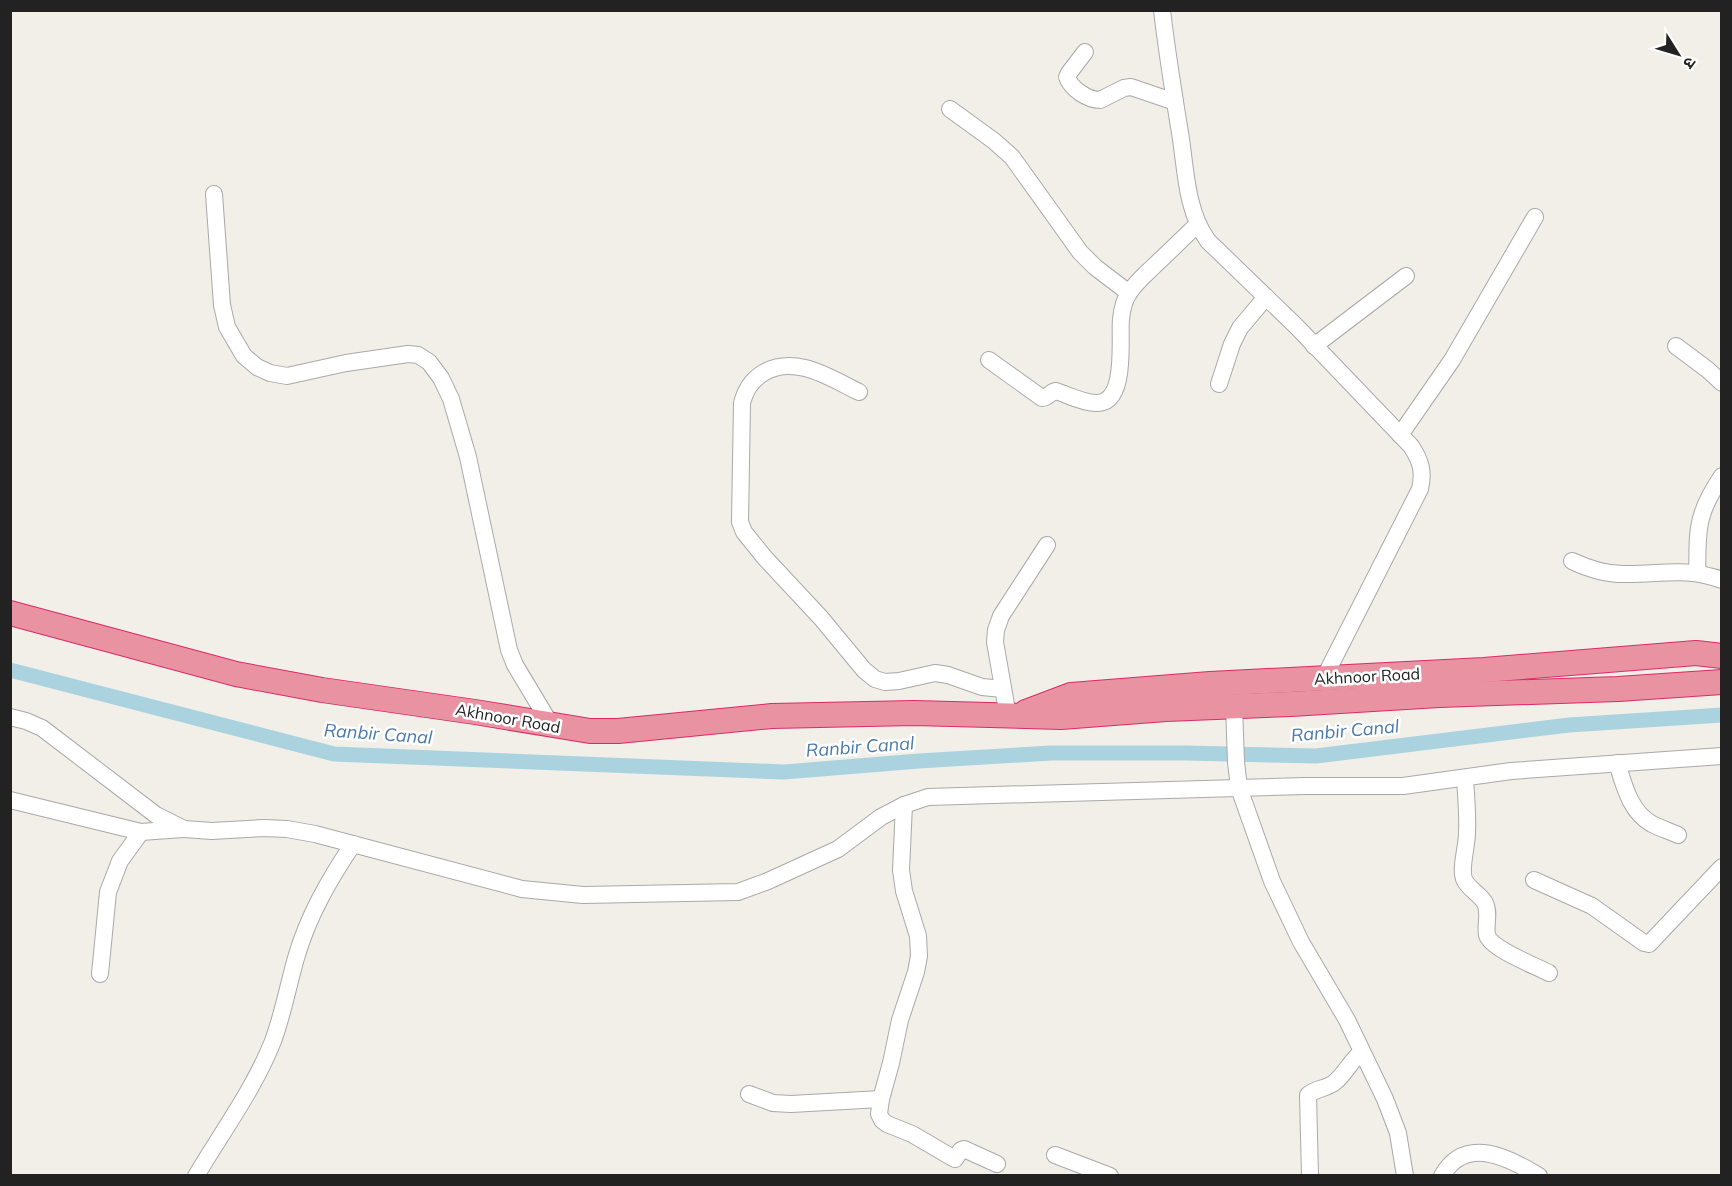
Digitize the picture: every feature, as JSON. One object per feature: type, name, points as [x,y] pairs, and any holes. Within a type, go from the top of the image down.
[{"type":"highway","name":"Akhnoor Road","points":[[10,613],[236,674],[322,690],[590,731],[618,731],[772,716],[866,714],[1061,717],[1166,709],[1722,682]]},
{"type":"highway","name":"Akhnoor Road","points":[[1012,716],[1071,694],[1210,684],[1484,670],[1696,653],[1722,657]]},
{"type":"street","points":[[1162,10],[1192,207],[1198,224],[1208,241],[1266,297],[1411,446],[1422,470],[1420,489],[1324,678]]},
{"type":"street","points":[[1084,52],[1067,77],[1072,85],[1088,97],[1101,100],[1124,88],[1131,87],[1175,102]]},
{"type":"street","points":[[950,109],[1012,157],[1080,252],[1095,267],[1129,293]]},
{"type":"street","points":[[214,194],[222,305],[227,327],[244,356],[257,367],[270,373],[287,376],[346,363],[408,354],[418,355],[429,362],[441,378],[451,399],[468,457],[509,650],[515,665],[551,725]]},
{"type":"street","points":[[1400,435],[1452,360],[1535,217]]},
{"type":"street","points":[[989,360],[1042,398],[1056,391],[1094,404],[1102,403],[1110,398],[1120,372],[1121,320],[1123,306],[1129,293],[1198,224]]},
{"type":"street","points":[[1314,346],[1406,276]]},
{"type":"street","points":[[1219,384],[1232,344],[1240,328],[1266,297]]},
{"type":"street","points":[[1676,346],[1722,383]]},
{"type":"street","points":[[859,392],[824,375],[795,366],[782,365],[771,369],[751,383],[742,403],[740,522],[744,532],[864,670],[875,679],[885,682],[899,681],[935,673],[982,687],[1003,688]]},
{"type":"street","points":[[1697,573],[1701,516],[1722,476]]},
{"type":"street","points":[[1012,716],[1003,688],[995,642],[996,630],[1001,616],[1047,545]]},
{"type":"street","points":[[1572,561],[1596,570],[1626,574],[1687,571],[1722,580]]},
{"type":"street","points":[[1234,706],[1234,738],[1239,788],[1272,881],[1301,942],[1347,1020],[1385,1099],[1398,1133],[1405,1176]]},
{"type":"street","points":[[10,717],[42,728],[156,815],[184,829]]},
{"type":"street","points":[[10,800],[141,832],[184,829],[212,831],[287,829],[522,889],[583,895],[738,892],[838,849],[881,817],[904,805],[928,797],[1304,786],[1403,786],[1510,771],[1722,756]]},
{"type":"street","points":[[1617,763],[1629,798],[1639,813],[1649,823],[1678,834]]},
{"type":"street","points":[[1465,778],[1467,832],[1464,878],[1486,906],[1488,939],[1549,973]]},
{"type":"street","points":[[904,805],[901,870],[904,891],[918,936],[919,956],[900,1020],[879,1114],[887,1124],[912,1134],[955,1159],[964,1149],[997,1164]]},
{"type":"street","points":[[100,974],[108,892],[120,861],[141,832]]},
{"type":"street","points":[[196,1176],[261,1067],[273,1041],[297,956],[309,923],[323,891],[353,844]]},
{"type":"street","points":[[1534,880],[1592,906],[1644,943],[1649,944],[1722,867]]},
{"type":"street","points":[[1310,1176],[1308,1095],[1336,1082],[1350,1063],[1362,1052]]},
{"type":"street","points":[[749,1094],[773,1103],[791,1104],[881,1099]]},
{"type":"street","points":[[1442,1176],[1446,1168],[1458,1157],[1469,1153],[1488,1153],[1507,1158],[1539,1176]]},
{"type":"street","points":[[1055,1155],[1110,1176]]},
{"type":"waterway","name":"Ranbir Canal","points":[[10,670],[334,754],[784,772],[1051,753],[1316,756],[1569,725],[1722,715]]}]
